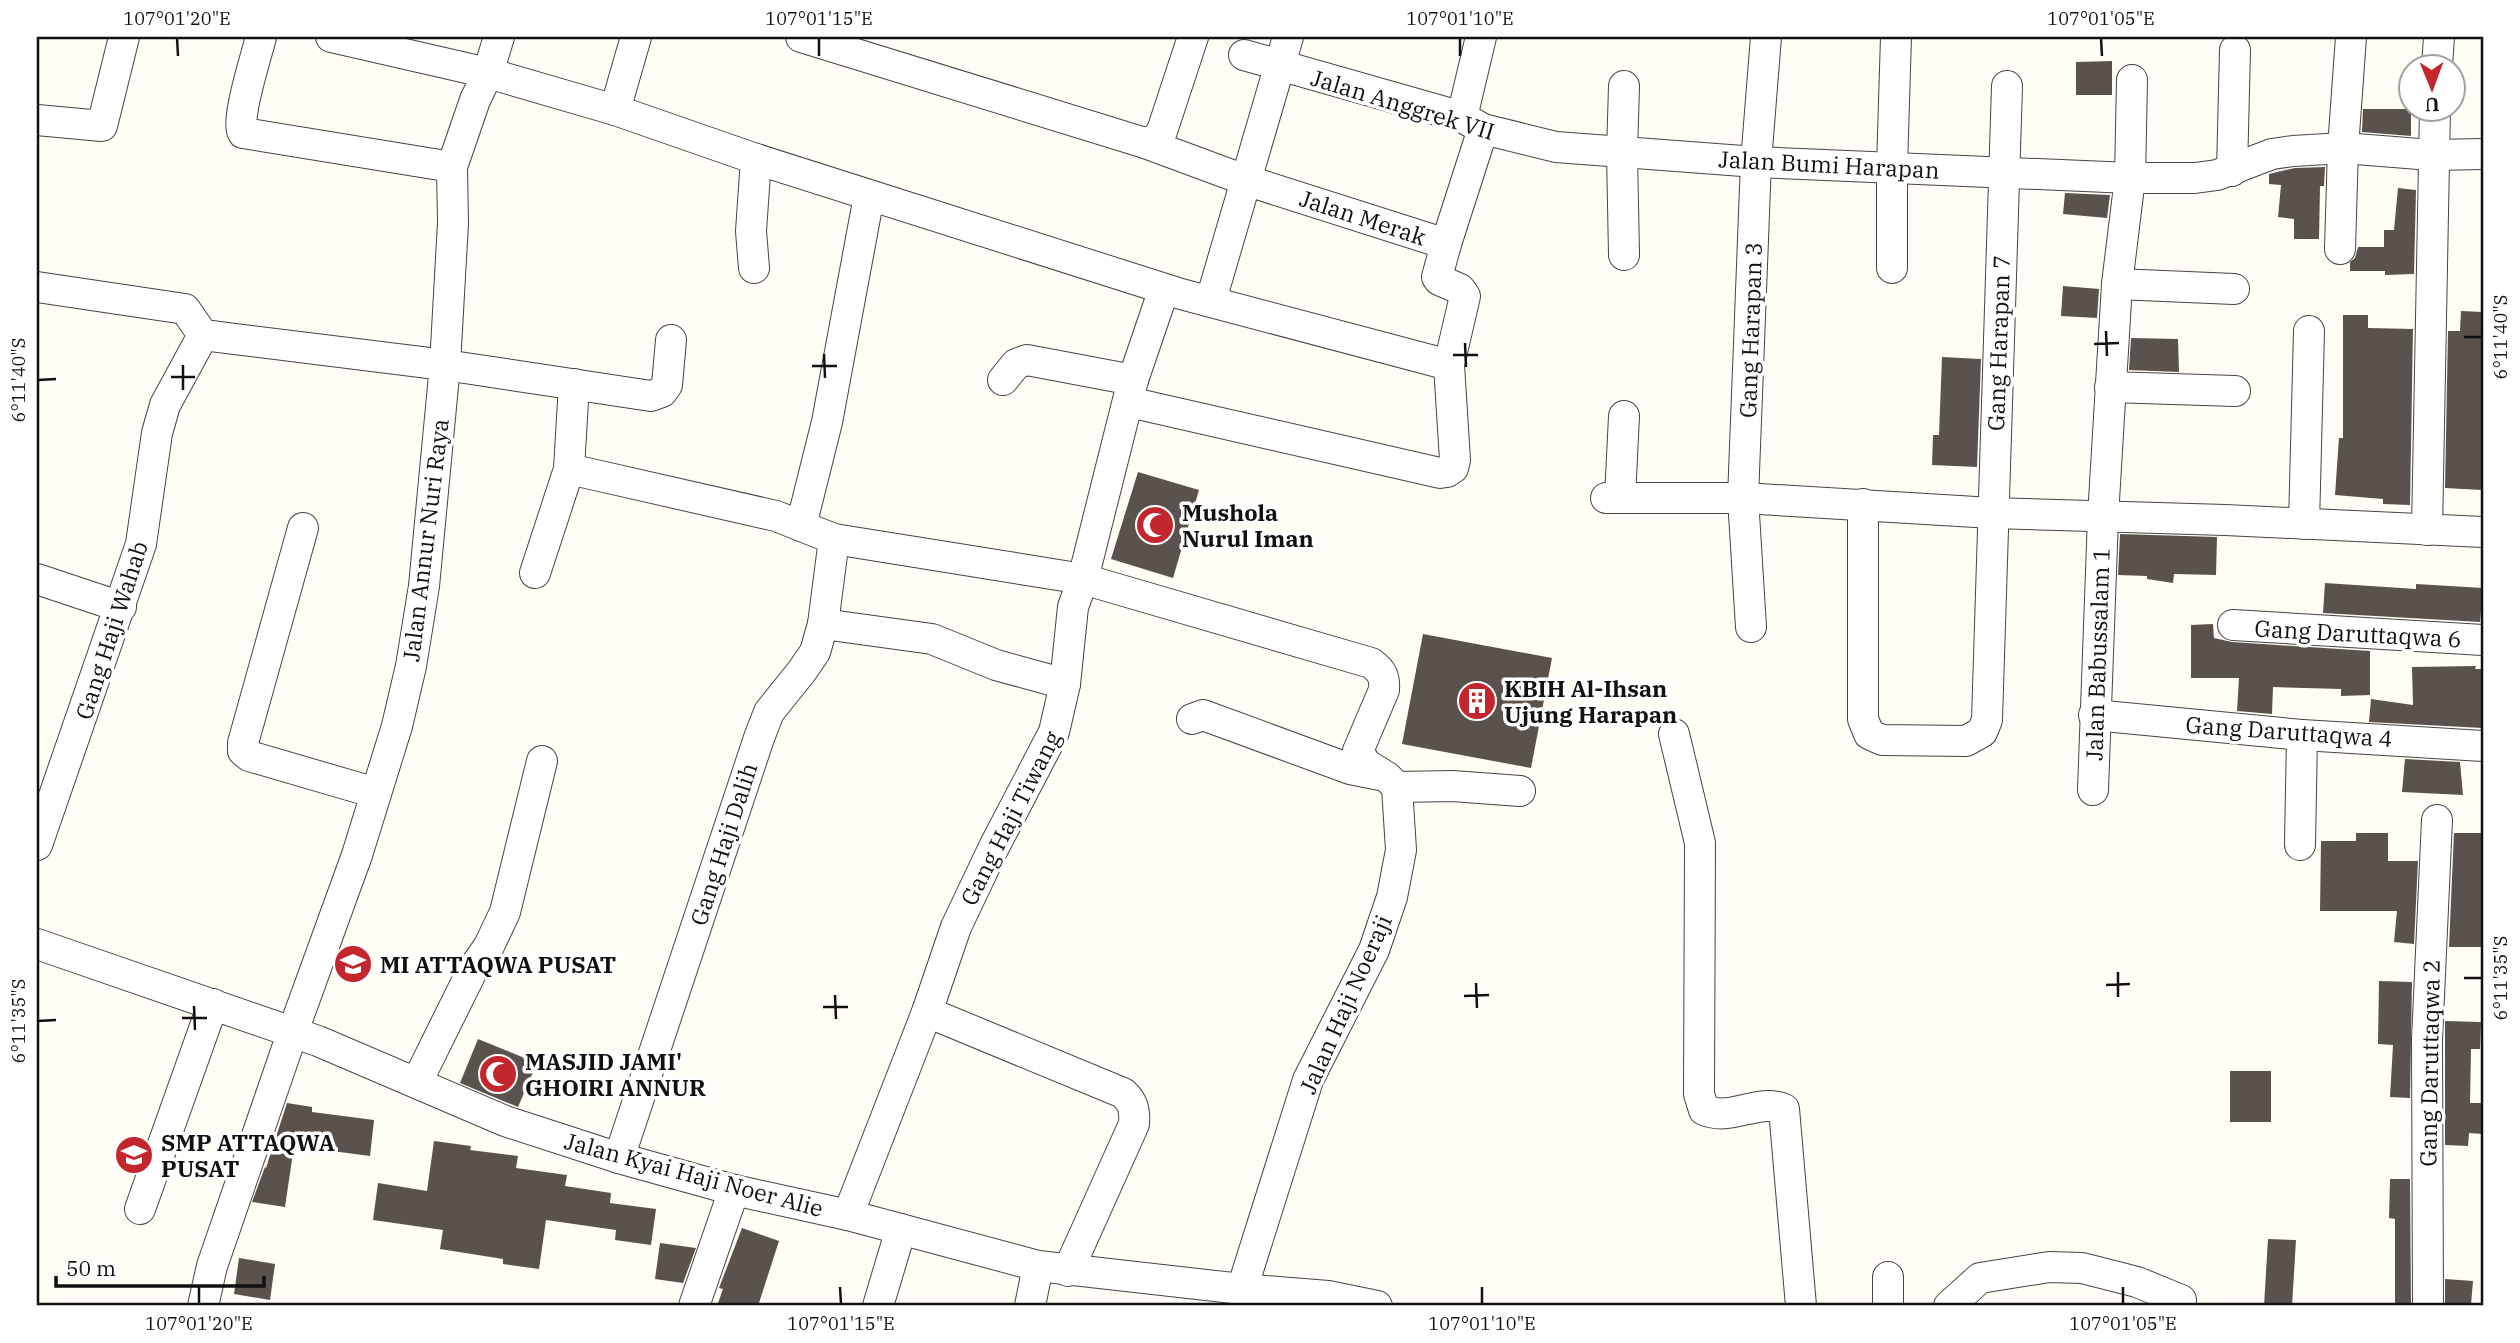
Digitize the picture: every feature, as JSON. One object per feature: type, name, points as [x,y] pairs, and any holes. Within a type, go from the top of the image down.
[{"type":"street","points":[[37,120],[102,126],[124,37]]},
{"type":"street","points":[[261,37],[242,112],[240,130],[243,133],[452,167]]},
{"type":"street","points":[[331,37],[488,73],[615,110],[869,196],[1164,289],[1449,365]]},
{"type":"street","name":"Jalan Annur Nuri Raya","points":[[203,1306],[212,1266],[357,855],[397,726],[411,666],[422,599],[445,365],[453,223],[452,167],[499,37]]},
{"type":"street","points":[[615,110],[636,37]]},
{"type":"street","name":"Jalan Merak","points":[[801,37],[1145,143],[1245,180],[1446,244],[1473,123],[1481,37]]},
{"type":"street","points":[[1145,143],[1156,139],[1162,131],[1193,37]]},
{"type":"street","points":[[1211,300],[1287,37]]},
{"type":"street","name":"Gang Harapan 3","points":[[1751,627],[1744,498],[1756,162],[1766,37]]},
{"type":"street","points":[[1892,268],[1896,37]]},
{"type":"street","points":[[2340,249],[2343,148],[2351,37]]},
{"type":"street","points":[[2232,170],[2235,50]]},
{"type":"street","name":"Jalan Anggrek VII","points":[[1244,55],[1543,143]]},
{"type":"street","points":[[2103,517],[2117,284],[2130,178],[2132,79]]},
{"type":"street","points":[[1624,86],[1624,254]]},
{"type":"street","name":"Gang Harapan 7","points":[[1863,504],[1863,719],[1869,734],[1882,740],[1966,741],[1982,732],[1987,720],[2007,86]]},
{"type":"street","points":[[2427,530],[2434,122]]},
{"type":"street","name":"Jalan Bumi Harapan","points":[[1543,143],[1622,153],[1756,162],[2130,178],[2194,178],[2232,170],[2272,154],[2343,148],[2432,155],[2483,154]]},
{"type":"street","points":[[754,268],[751,232],[756,159]]},
{"type":"street","points":[[802,526],[827,422],[869,196]]},
{"type":"street","points":[[1003,380],[1016,364],[1027,360],[1131,391],[1426,470],[1447,472],[1453,468],[1455,460],[1449,365],[1465,296],[1460,289],[1438,280],[1446,244]]},
{"type":"street","points":[[2117,284],[2234,289]]},
{"type":"street","points":[[37,287],[185,309],[203,335],[445,365],[651,396],[662,392],[667,385],[671,340]]},
{"type":"street","name":"Gang Haji Tiwang","points":[[848,1215],[927,1012],[956,927],[1054,732],[1065,684],[1073,607],[1083,579],[1131,391],[1164,289]]},
{"type":"street","points":[[2304,524],[2309,331]]},
{"type":"street","name":"Gang Haji Wahab","points":[[37,845],[141,544],[157,433],[165,405],[203,335]]},
{"type":"street","points":[[535,573],[569,469],[574,384]]},
{"type":"street","points":[[2110,387],[2235,391]]},
{"type":"street","points":[[1624,416],[1613,498],[1744,498],[1992,513],[2483,533]]},
{"type":"street","points":[[569,469],[776,516],[834,539],[1083,579],[1371,663],[1381,670],[1385,680],[1384,690],[1358,751],[1366,764],[1392,782]]},
{"type":"street","name":"Jalan Babussalam 1","points":[[2093,790],[2103,517]]},
{"type":"street","points":[[303,528],[243,751],[249,756],[376,793]]},
{"type":"street","name":"Gang Haji Dalih","points":[[620,1158],[758,738],[769,712],[815,652],[823,624],[834,539]]},
{"type":"street","points":[[37,579],[121,607]]},
{"type":"street","points":[[823,624],[932,639],[996,665],[1065,684]]},
{"type":"street","name":"Gang Daruttaqwa 6","points":[[2233,625],[2483,640]]},
{"type":"street","points":[[1192,719],[1203,715],[1392,782],[1520,791]]},
{"type":"street","name":"Gang Daruttaqwa 4","points":[[2094,715],[2302,735],[2483,746]]},
{"type":"street","points":[[1674,734],[1700,843],[1699,1094],[1704,1110],[1716,1115],[1773,1104],[1784,1109],[1801,1306]]},
{"type":"street","points":[[2300,845],[2302,735]]},
{"type":"street","points":[[417,1082],[473,969],[489,946],[505,912],[542,761]]},
{"type":"street","name":"Jalan Haji Noeraji","points":[[1242,1289],[1308,1080],[1374,950],[1392,897],[1401,850],[1392,782]]},
{"type":"street","name":"Gang Daruttaqwa 2","points":[[2428,1306],[2427,1040],[2437,820]]},
{"type":"street","name":"Jalan Kyai Haji Noer Alie","points":[[37,944],[318,1041],[505,1121],[620,1158],[734,1190],[848,1215],[1038,1266],[1328,1296],[1377,1306]]},
{"type":"street","points":[[140,1209],[213,1004]]},
{"type":"street","points":[[927,1012],[1123,1093],[1130,1100],[1135,1114],[1134,1124],[1068,1271]]},
{"type":"street","points":[[694,1306],[734,1190]]},
{"type":"street","points":[[878,1306],[901,1229]]},
{"type":"street","points":[[1030,1306],[1038,1266]]},
{"type":"street","points":[[1949,1306],[1980,1278],[2049,1267],[2082,1268],[2137,1282],[2181,1300]]},
{"type":"street","points":[[1888,1277],[1888,1306]]},
{"type":"building","points":[[2112,61],[2112,95],[2076,95],[2076,62]]},
{"type":"building","points":[[2363,109],[2398,109],[2398,122],[2411,122],[2411,136],[2362,132]]},
{"type":"building","points":[[2325,167],[2324,186],[2320,186],[2319,239],[2294,239],[2294,219],[2278,217],[2281,185],[2269,184],[2269,174],[2295,168]]},
{"type":"building","points":[[2398,188],[2416,190],[2414,274],[2385,275],[2385,271],[2350,271],[2350,262],[2355,258],[2358,247],[2384,247],[2384,230],[2394,230]]},
{"type":"building","points":[[2065,193],[2110,195],[2107,218],[2063,214]]},
{"type":"building","points":[[2063,286],[2099,289],[2097,318],[2061,316]]},
{"type":"building","points":[[2461,311],[2483,312],[2482,490],[2445,488],[2448,331],[2460,331]]},
{"type":"building","points":[[2343,315],[2368,315],[2368,328],[2413,329],[2410,505],[2383,504],[2383,499],[2335,495],[2339,438],[2343,438]]},
{"type":"building","points":[[2131,338],[2178,339],[2179,372],[2129,370]]},
{"type":"building","points":[[1942,357],[1981,359],[1977,467],[1932,465],[1933,435],[1939,435]]},
{"type":"building","name":"Mushola Nurul Iman","points":[[1138,472],[1199,490],[1173,578],[1111,559]]},
{"type":"building","points":[[2120,534],[2217,537],[2216,575],[2174,574],[2173,583],[2147,579],[2147,576],[2118,575]]},
{"type":"building","points":[[2325,583],[2416,589],[2416,584],[2483,588],[2480,622],[2323,613]]},
{"type":"building","points":[[2213,624],[2214,638],[2232,642],[2370,651],[2370,695],[2341,696],[2341,689],[2273,687],[2272,714],[2237,711],[2239,678],[2191,678],[2191,625]]},
{"type":"building","name":"KBIH Al-Ihsan Ujung Harapan","points":[[1423,634],[1552,658],[1531,768],[1402,744]]},
{"type":"building","points":[[2476,666],[2475,669],[2483,669],[2483,728],[2369,722],[2371,699],[2413,705],[2412,667]]},
{"type":"building","points":[[2405,759],[2460,762],[2463,795],[2402,792]]},
{"type":"building","points":[[2356,833],[2388,833],[2388,861],[2418,861],[2414,944],[2394,942],[2397,911],[2320,911],[2321,841],[2356,841]]},
{"type":"building","points":[[2454,833],[2481,833],[2483,947],[2449,947]]},
{"type":"building","points":[[2379,981],[2412,982],[2410,1098],[2390,1097],[2393,1045],[2378,1044]]},
{"type":"building","points":[[2445,1021],[2481,1022],[2480,1049],[2471,1049],[2470,1103],[2483,1103],[2483,1134],[2469,1133],[2468,1146],[2445,1145]]},
{"type":"building","name":"MASJID JAMI' GHOIRI ANNUR","points":[[478,1039],[537,1063],[518,1107],[460,1083]]},
{"type":"building","points":[[2230,1071],[2271,1071],[2271,1122],[2230,1122]]},
{"type":"building","points":[[287,1103],[312,1107],[312,1112],[374,1120],[370,1156],[294,1146],[285,1207],[252,1202],[266,1168]]},
{"type":"building","points":[[434,1141],[471,1146],[470,1150],[518,1156],[516,1168],[567,1175],[565,1186],[611,1193],[610,1203],[656,1209],[651,1245],[615,1240],[616,1230],[546,1220],[539,1269],[503,1264],[503,1259],[440,1249],[443,1230],[373,1220],[378,1183],[427,1191]]},
{"type":"building","points":[[2390,1179],[2410,1179],[2411,1306],[2395,1306],[2395,1219],[2389,1218]]},
{"type":"building","points":[[742,1228],[779,1241],[758,1306],[717,1306],[723,1289],[719,1288]]},
{"type":"building","points":[[2268,1239],[2296,1240],[2292,1306],[2264,1306]]},
{"type":"building","points":[[660,1243],[696,1248],[683,1283],[655,1279]]},
{"type":"building","points":[[239,1258],[275,1264],[270,1300],[234,1294]]},
{"type":"building","points":[[2445,1279],[2473,1281],[2471,1305],[2445,1303]]},
{"type":"place","name":"Mushola Nurul Iman","points":[[1155,525]]},
{"type":"place","name":"KBIH Al-Ihsan Ujung Harapan","points":[[1477,701]]},
{"type":"place","name":"MI ATTAQWA PUSAT","points":[[353,964]]},
{"type":"place","name":"MASJID JAMI' GHOIRI ANNUR","points":[[498,1074]]},
{"type":"place","name":"SMP ATTAQWA PUSAT","points":[[134,1155]]}]
